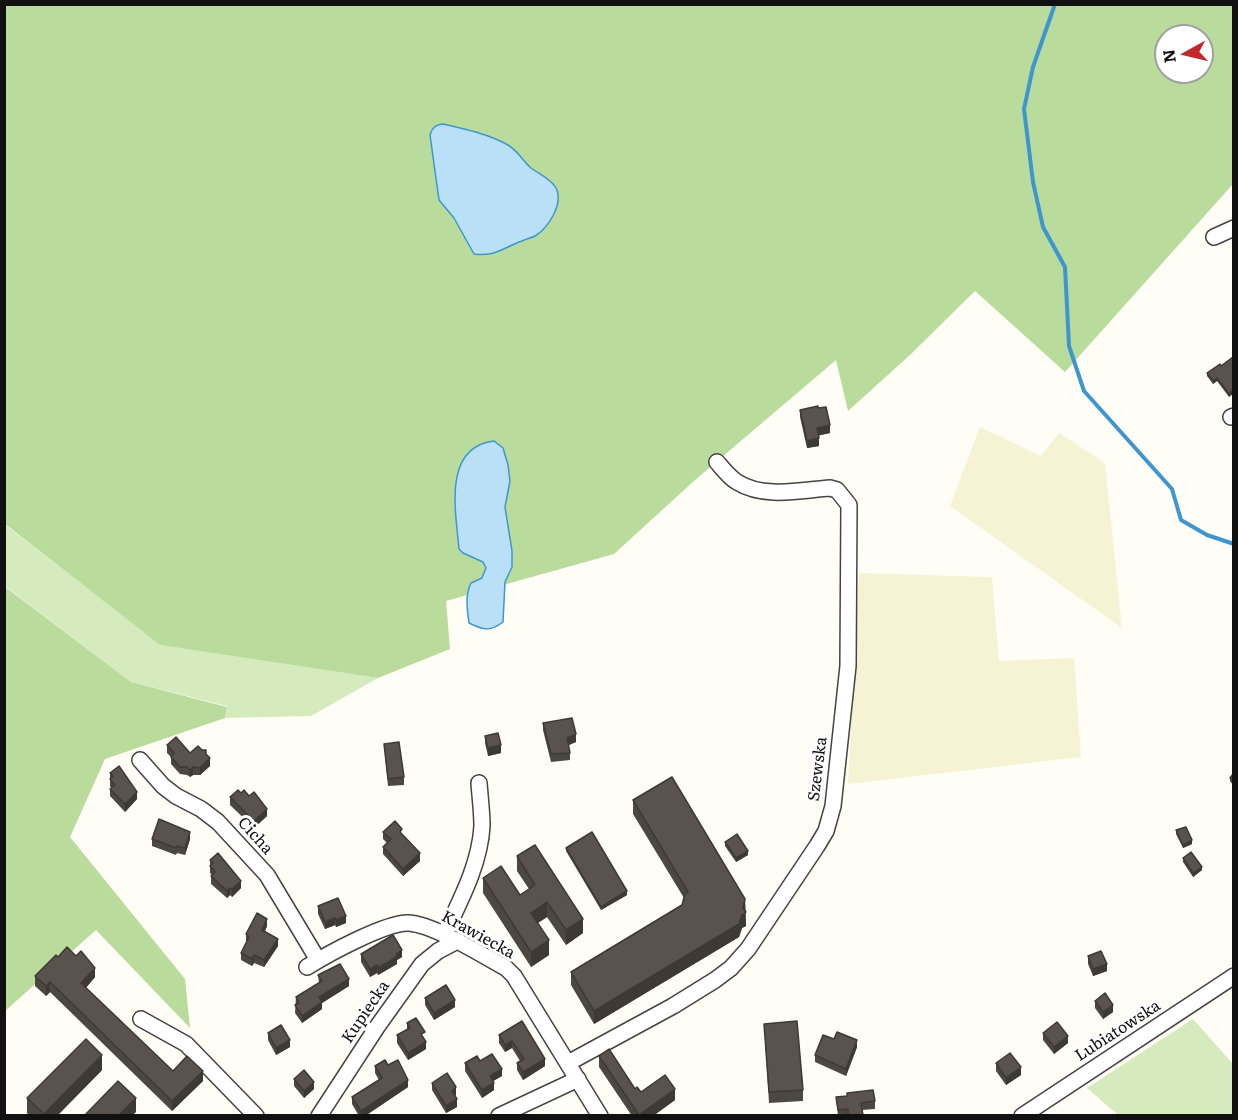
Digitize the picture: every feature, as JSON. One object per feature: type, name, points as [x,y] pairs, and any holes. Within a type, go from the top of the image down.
[{"type":"street","points":[[1214,237],[1233,228]]},
{"type":"street","name":"Szewska","points":[[568,1064],[673,1006],[730,968],[748,949],[817,846],[826,831],[833,807],[848,666],[849,505],[837,490],[772,492],[755,489],[738,483],[717,462]]},
{"type":"street","name":"Cicha","points":[[140,759],[163,786],[218,822],[267,875],[313,963]]},
{"type":"street","points":[[449,938],[479,848],[482,825],[479,783]]},
{"type":"street","name":"Krawiecka","points":[[313,963],[350,943],[383,929],[406,923],[424,926],[506,968],[514,976],[600,1116]]},
{"type":"street","name":"Kupiecka","points":[[319,1116],[377,1027],[422,964],[449,938]]},
{"type":"street","name":"Lubiatowska","points":[[1022,1116],[1233,976]]},
{"type":"street","points":[[141,1019],[186,1044],[256,1116]]},
{"type":"street","points":[[499,1116],[578,1079]]},
{"type":"shaded area","points":[[980,427],[1041,456],[1059,433],[1105,463],[1122,628],[950,506]]},
{"type":"shaded area","points":[[859,573],[992,577],[999,661],[1074,658],[1081,757],[848,784]]},
{"type":"green space","points":[[4,5],[1233,5],[1233,184],[1065,372],[975,291],[911,354],[848,411],[836,360],[695,480],[614,554],[446,601],[450,649],[378,678],[160,645],[5,524]]},
{"type":"green space","points":[[4,524],[161,645],[378,678],[311,716],[225,718],[227,706],[131,682],[5,586]]},
{"type":"green space","points":[[4,586],[131,682],[227,707],[225,718],[105,759],[70,837],[185,979],[190,1028],[96,930],[5,1011]]},
{"type":"green space","points":[[1193,1019],[1233,1064],[1233,1115],[1118,1115],[1087,1088]]},
{"type":"water","points":[[443,124],[484,135],[508,145],[531,168],[554,185],[558,194],[556,208],[549,222],[540,232],[494,253],[474,254],[454,218],[439,200],[430,135],[434,127]]},
{"type":"water","points":[[494,441],[503,448],[508,465],[510,481],[505,507],[512,551],[512,567],[505,582],[503,622],[486,629],[469,623],[467,602],[469,588],[471,583],[482,578],[486,568],[483,562],[459,549],[455,501],[459,468],[466,455],[477,446]]},
{"type":"building","points":[[1233,357],[1233,390],[1229,394],[1217,378],[1213,381],[1207,373]]},
{"type":"building","points":[[818,406],[818,408],[826,407],[830,425],[817,428],[819,438],[807,441],[800,410]]},
{"type":"building","points":[[572,718],[576,734],[567,738],[570,753],[551,754],[543,723]]},
{"type":"building","points":[[498,733],[501,745],[488,748],[485,736]]},
{"type":"building","points":[[176,737],[190,753],[198,746],[206,750],[210,758],[200,768],[193,767],[190,770],[187,767],[180,767],[171,757],[174,753],[167,745]]},
{"type":"building","points":[[399,742],[404,777],[388,779],[384,744]]},
{"type":"building","points":[[119,766],[137,792],[125,804],[110,789],[115,785],[110,779],[113,776],[110,773]]},
{"type":"building","points":[[672,777],[745,899],[743,908],[746,912],[742,915],[739,924],[594,1011],[571,972],[682,905],[685,894],[688,892],[633,800]]},
{"type":"building","points":[[238,790],[241,793],[244,790],[249,796],[254,792],[267,809],[254,821],[230,797]]},
{"type":"building","points":[[159,819],[190,832],[185,848],[177,846],[176,848],[152,839]]},
{"type":"building","points":[[395,821],[402,829],[400,832],[420,853],[403,869],[383,847],[391,839],[383,832]]},
{"type":"building","points":[[1186,827],[1192,840],[1183,845],[1176,830]]},
{"type":"building","points":[[592,832],[627,891],[601,907],[566,848]]},
{"type":"building","points":[[737,834],[748,851],[736,858],[725,842]]},
{"type":"building","points":[[535,845],[583,919],[566,930],[547,902],[531,913],[549,940],[531,952],[483,878],[501,866],[520,895],[535,885],[517,856]]},
{"type":"building","points":[[1191,852],[1202,867],[1193,873],[1183,858]]},
{"type":"building","points":[[218,853],[241,881],[227,891],[211,876],[215,872],[210,866],[213,863],[210,860]]},
{"type":"building","points":[[338,898],[346,916],[325,922],[318,906]]},
{"type":"building","points":[[257,913],[267,919],[262,930],[278,939],[264,960],[254,955],[252,959],[241,953],[249,937],[246,934]]},
{"type":"building","points":[[393,935],[402,950],[378,968],[377,965],[370,969],[361,954]]},
{"type":"building","points":[[67,947],[76,956],[81,951],[95,968],[81,983],[173,1071],[187,1056],[203,1071],[172,1101],[50,982],[46,986],[35,976]]},
{"type":"building","points":[[1101,951],[1107,964],[1093,969],[1088,956]]},
{"type":"building","points":[[340,964],[349,979],[319,997],[322,1002],[302,1016],[295,1005],[299,1003],[296,997],[322,981],[318,975]]},
{"type":"building","points":[[446,985],[455,1000],[434,1013],[425,998]]},
{"type":"building","points":[[1105,993],[1113,1005],[1103,1012],[1095,1001]]},
{"type":"building","points":[[416,1018],[425,1032],[421,1034],[426,1042],[408,1053],[397,1035],[410,1028],[407,1023]]},
{"type":"building","points":[[522,1021],[545,1059],[523,1072],[517,1063],[524,1059],[512,1041],[505,1045],[499,1035]]},
{"type":"building","points":[[797,1021],[803,1090],[769,1092],[764,1024]]},
{"type":"building","points":[[1057,1022],[1068,1036],[1054,1047],[1043,1033]]},
{"type":"building","points":[[281,1025],[290,1040],[276,1048],[268,1033]]},
{"type":"building","points":[[837,1032],[857,1040],[846,1069],[815,1055],[823,1035],[834,1039]]},
{"type":"building","points":[[86,1039],[102,1055],[44,1114],[27,1098]]},
{"type":"building","points":[[609,1049],[635,1089],[637,1087],[641,1092],[665,1075],[675,1089],[639,1115],[599,1056]]},
{"type":"building","points":[[1010,1053],[1021,1067],[1006,1078],[996,1063]]},
{"type":"building","points":[[492,1054],[502,1069],[490,1076],[494,1083],[482,1090],[465,1063],[477,1056],[480,1061]]},
{"type":"building","points":[[385,1060],[388,1065],[398,1060],[408,1080],[361,1111],[352,1097],[382,1078],[375,1066]]},
{"type":"building","points":[[304,1070],[314,1082],[304,1091],[294,1079]]},
{"type":"building","points":[[447,1073],[456,1087],[452,1091],[457,1099],[446,1106],[432,1083]]},
{"type":"building","points":[[118,1081],[136,1098],[118,1116],[84,1116]]},
{"type":"building","points":[[873,1090],[875,1101],[861,1103],[863,1115],[848,1116],[848,1109],[838,1110],[836,1097],[847,1096],[847,1093]]},
{"type":"waterway","points":[[1055,4],[1033,67],[1024,109],[1033,182],[1043,227],[1065,267],[1069,346],[1084,391],[1172,489],[1181,520],[1207,535],[1234,544]]}]
